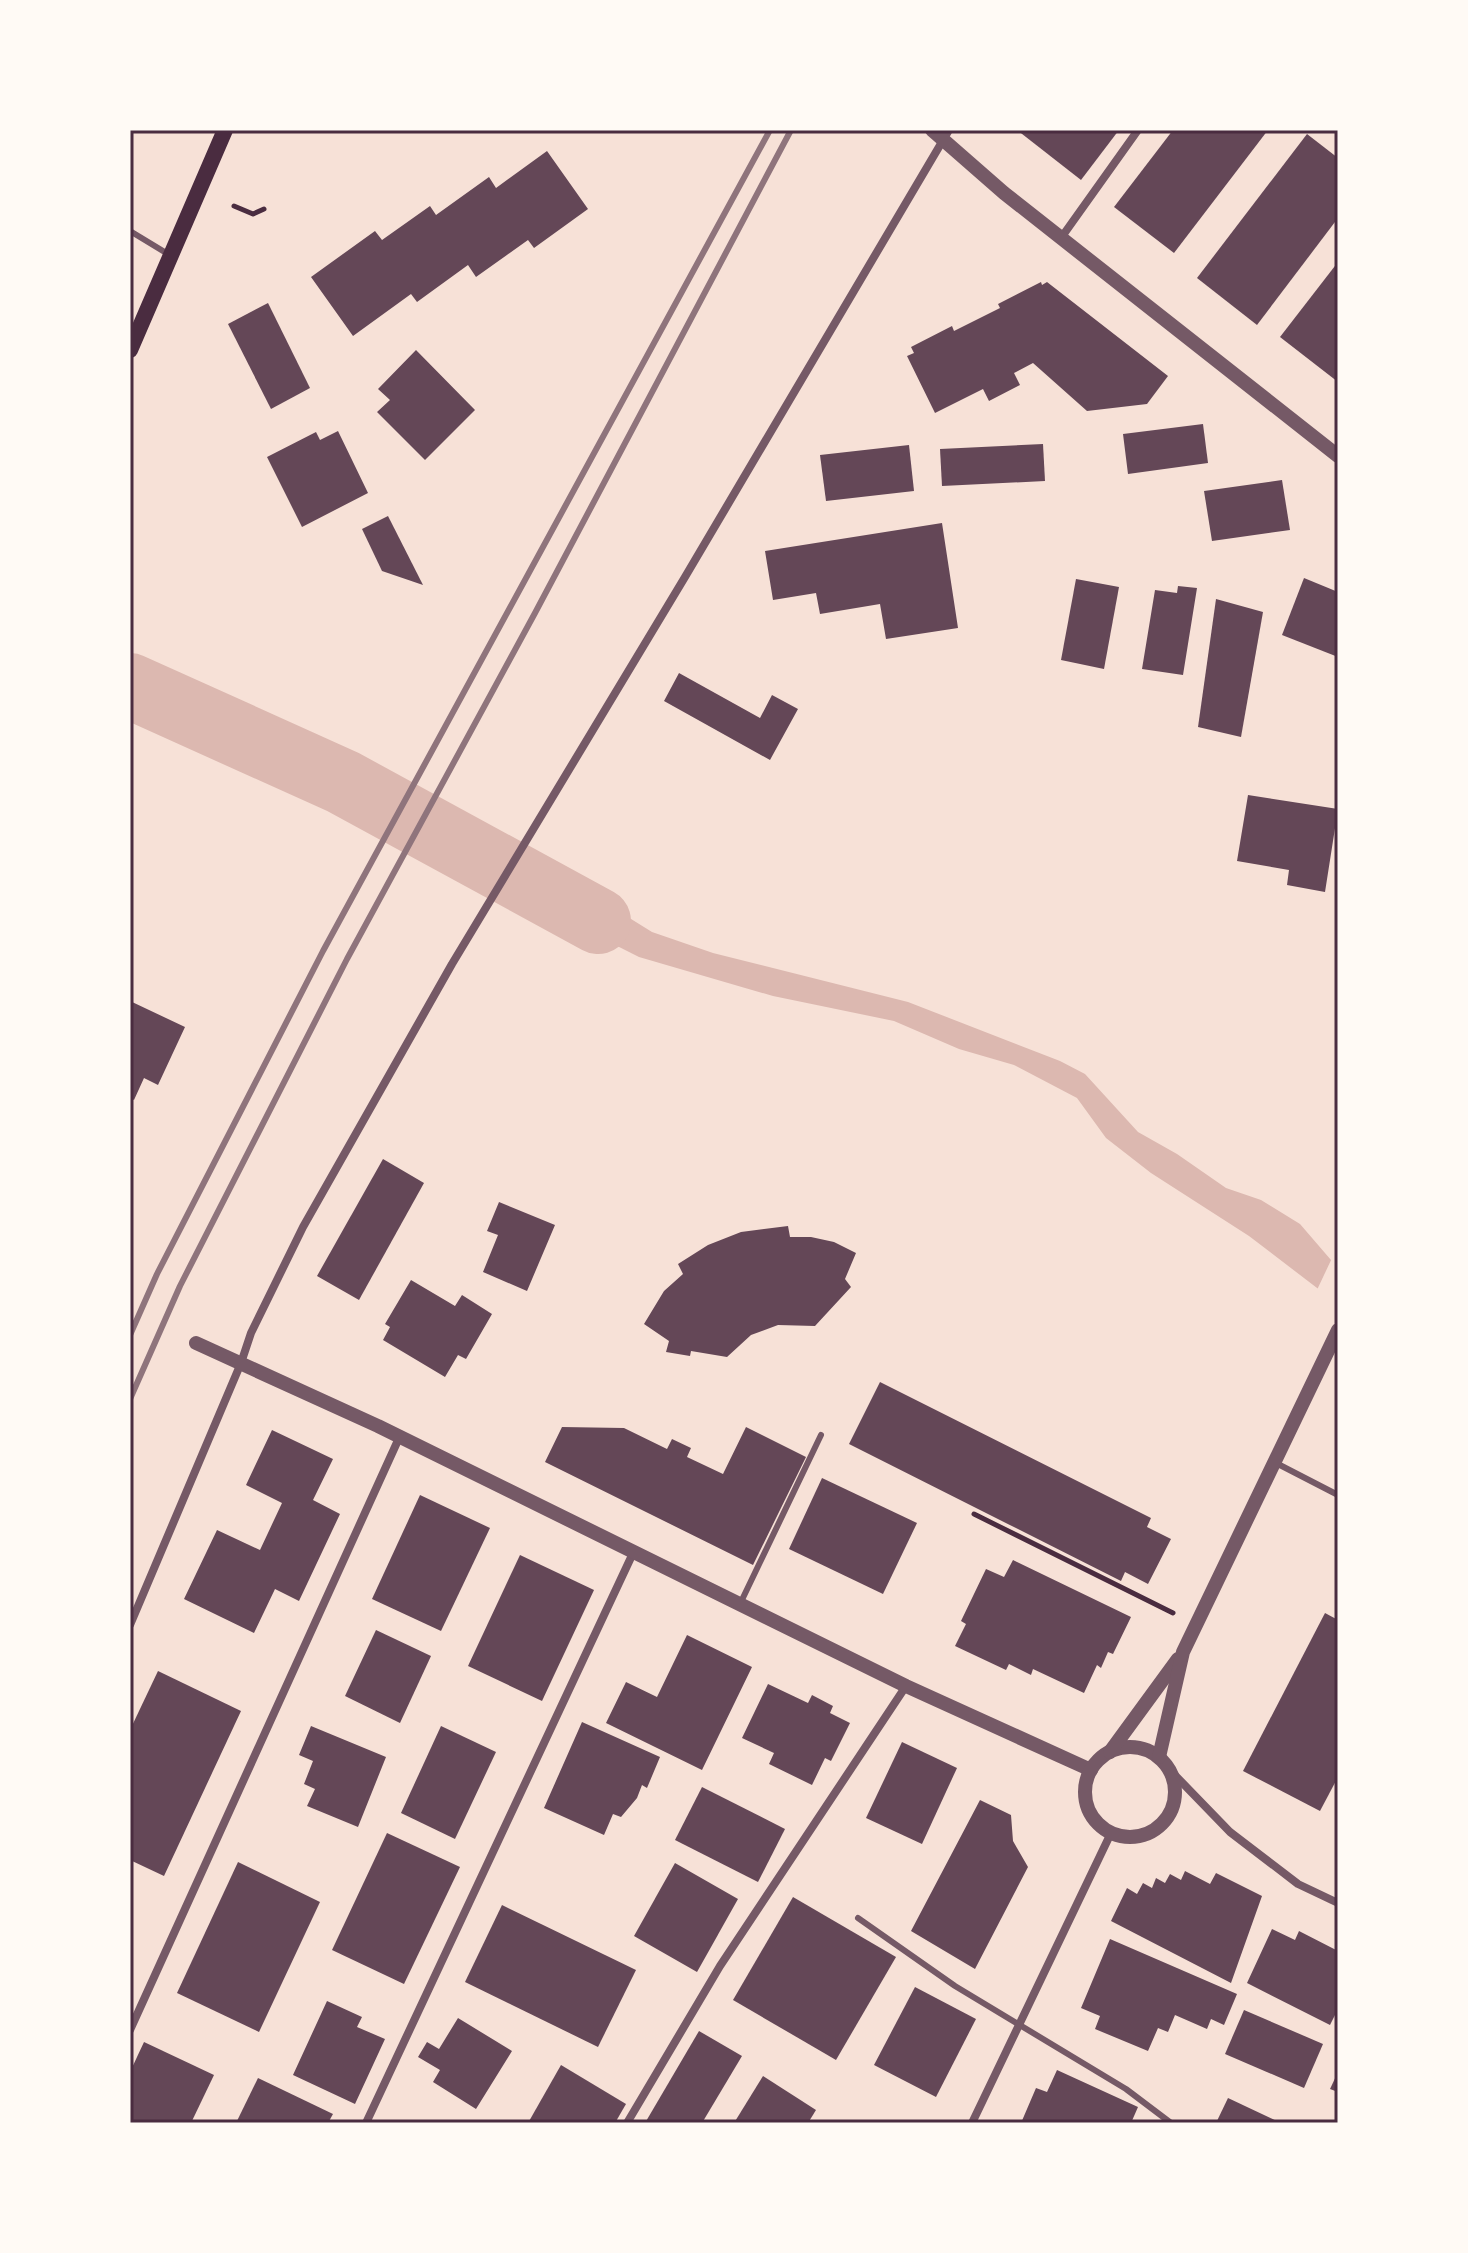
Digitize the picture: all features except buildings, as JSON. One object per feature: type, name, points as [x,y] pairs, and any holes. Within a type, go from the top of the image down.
[{"type":"main road","points":[[130,350],[225,130]]},
{"type":"street","points":[[932,130],[947,136],[1061,238],[1338,456]]},
{"type":"street","points":[[1061,238],[1138,130]]},
{"type":"street","points":[[130,1625],[251,1333],[303,1227],[452,964],[947,136]]},
{"type":"street","points":[[1110,1752],[1183,1652],[1338,1330]]},
{"type":"street","points":[[196,1343],[634,1550],[906,1686],[1091,1770]]},
{"type":"street","points":[[130,2030],[399,1438]]},
{"type":"street","points":[[366,2123],[634,1550]]},
{"type":"street","points":[[1183,1652],[1164,1763],[1174,1781],[1172,1810],[1153,1831],[1125,1837],[1099,1825],[1090,1813],[1085,1798],[1091,1770],[1099,1759],[1110,1752],[1122,1747],[1136,1747],[1164,1763],[1230,1832],[1298,1884],[1338,1903]]},
{"type":"street","points":[[627,2123],[720,1966],[906,1686]]},
{"type":"street","points":[[972,2123],[1111,1833]]},
{"type":"lane","points":[[130,231],[169,256]]},
{"type":"lane","points":[[740,1604],[821,1435]]},
{"type":"lane","points":[[1276,1457],[1338,1495]]},
{"type":"lane","points":[[858,1918],[955,1986],[1126,2089],[1171,2123]]},
{"type":"path","points":[[234,206],[253,214],[264,209]]},
{"type":"path","points":[[974,1514],[1173,1613]]},
{"type":"shaded area","points":[[444,806],[471,832],[497,846],[481,874],[423,844]]},
{"type":"shaded area","points":[[529,862],[586,891],[652,932],[713,953],[908,1002],[1060,1061],[1085,1074],[1138,1132],[1226,1188],[1261,1200],[1300,1224],[1338,1264],[1338,1304],[1249,1236],[1151,1173],[1106,1138],[1077,1098],[1014,1065],[959,1049],[894,1021],[773,996],[639,957],[510,892]]},
{"type":"pier","points":[[1333,1256],[1338,1259],[1338,1308],[1316,1292]]},
{"type":"waterway","points":[[130,686],[343,782],[598,921]]},
{"type":"railway","points":[[130,1335],[157,1274],[323,951],[770,130]]},
{"type":"railway","points":[[130,1399],[180,1286],[347,959],[791,130]]}]
